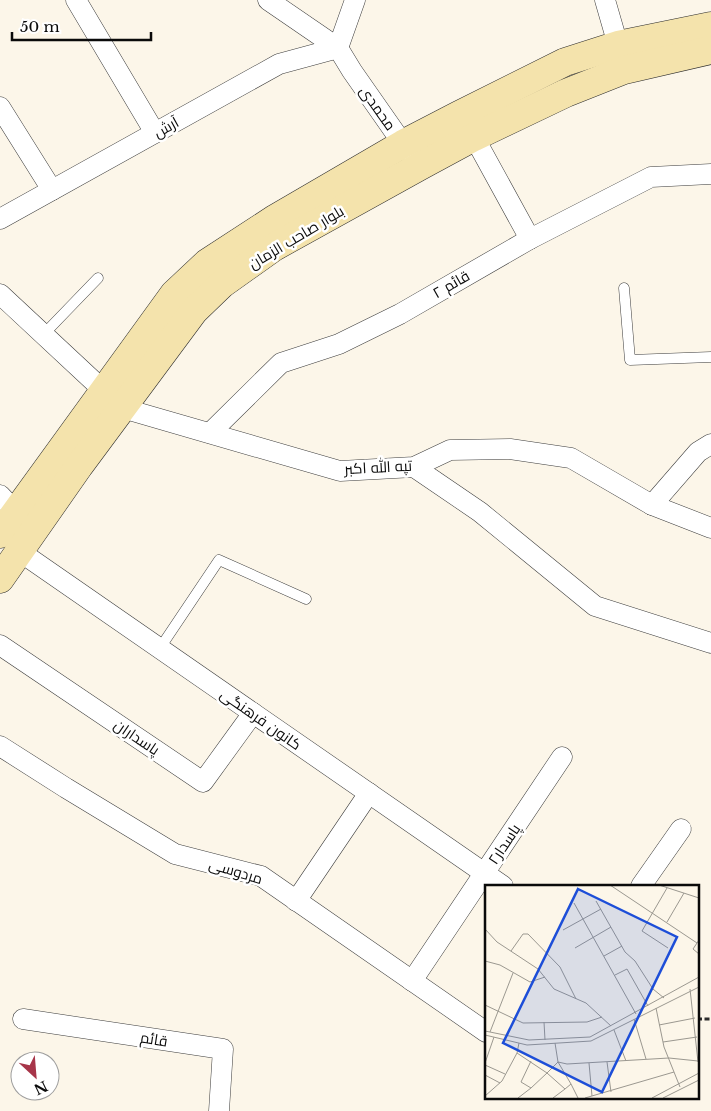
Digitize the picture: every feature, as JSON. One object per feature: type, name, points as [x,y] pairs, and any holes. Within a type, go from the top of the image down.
[{"type":"main road","name":"بلوار صاحب الزمان","points":[[10,542],[80,466],[113,400],[174,294],[207,263],[276,218],[403,144],[565,62],[618,45],[711,26]]},
{"type":"main road","name":"بلوار صاحب الزمان","points":[[0,579],[10,542],[8,503],[113,400],[194,311],[222,284],[274,247],[422,165],[566,93],[624,70],[711,50]]},
{"type":"street","points":[[76,0],[156,133]]},
{"type":"street","points":[[268,0],[338,48],[355,0]]},
{"type":"street","points":[[604,0],[618,45]]},
{"type":"street","name":"آرش","points":[[0,219],[279,64],[338,48]]},
{"type":"street","name":"محمدی","points":[[338,48],[403,144],[422,165]]},
{"type":"street","points":[[0,107],[52,190]]},
{"type":"street","points":[[474,138],[530,239]]},
{"type":"street","name":"قائم ۲","points":[[210,433],[281,363],[339,344],[400,314],[530,239],[651,177],[711,174]]},
{"type":"street","points":[[0,294],[113,400]]},
{"type":"street","name":"تپه الله اکبر","points":[[113,400],[210,433],[340,470],[414,467],[450,450],[510,449],[571,458],[652,506],[711,528]]},
{"type":"street","points":[[652,506],[698,452],[711,444]]},
{"type":"street","points":[[414,467],[480,512],[595,606],[711,643]]},
{"type":"street","name":"کانون فرهنگی","points":[[10,542],[502,885]]},
{"type":"street","name":"پاسداران","points":[[0,645],[203,782],[253,713]]},
{"type":"street","name":"مردوسی","points":[[0,746],[174,854],[261,876],[485,1031]]},
{"type":"street","name":"پاسدار۲","points":[[412,981],[562,756]]},
{"type":"street","points":[[296,901],[369,793]]},
{"type":"street","points":[[642,885],[680,829]]},
{"type":"street","name":"قائم","points":[[23,1018],[223,1049],[219,1111]]},
{"type":"lane","points":[[43,335],[98,278]]},
{"type":"lane","points":[[624,288],[630,360],[711,357]]},
{"type":"lane","points":[[160,648],[219,560],[306,599]]},
{"type":"path","points":[[698,1018],[711,1019]]}]
